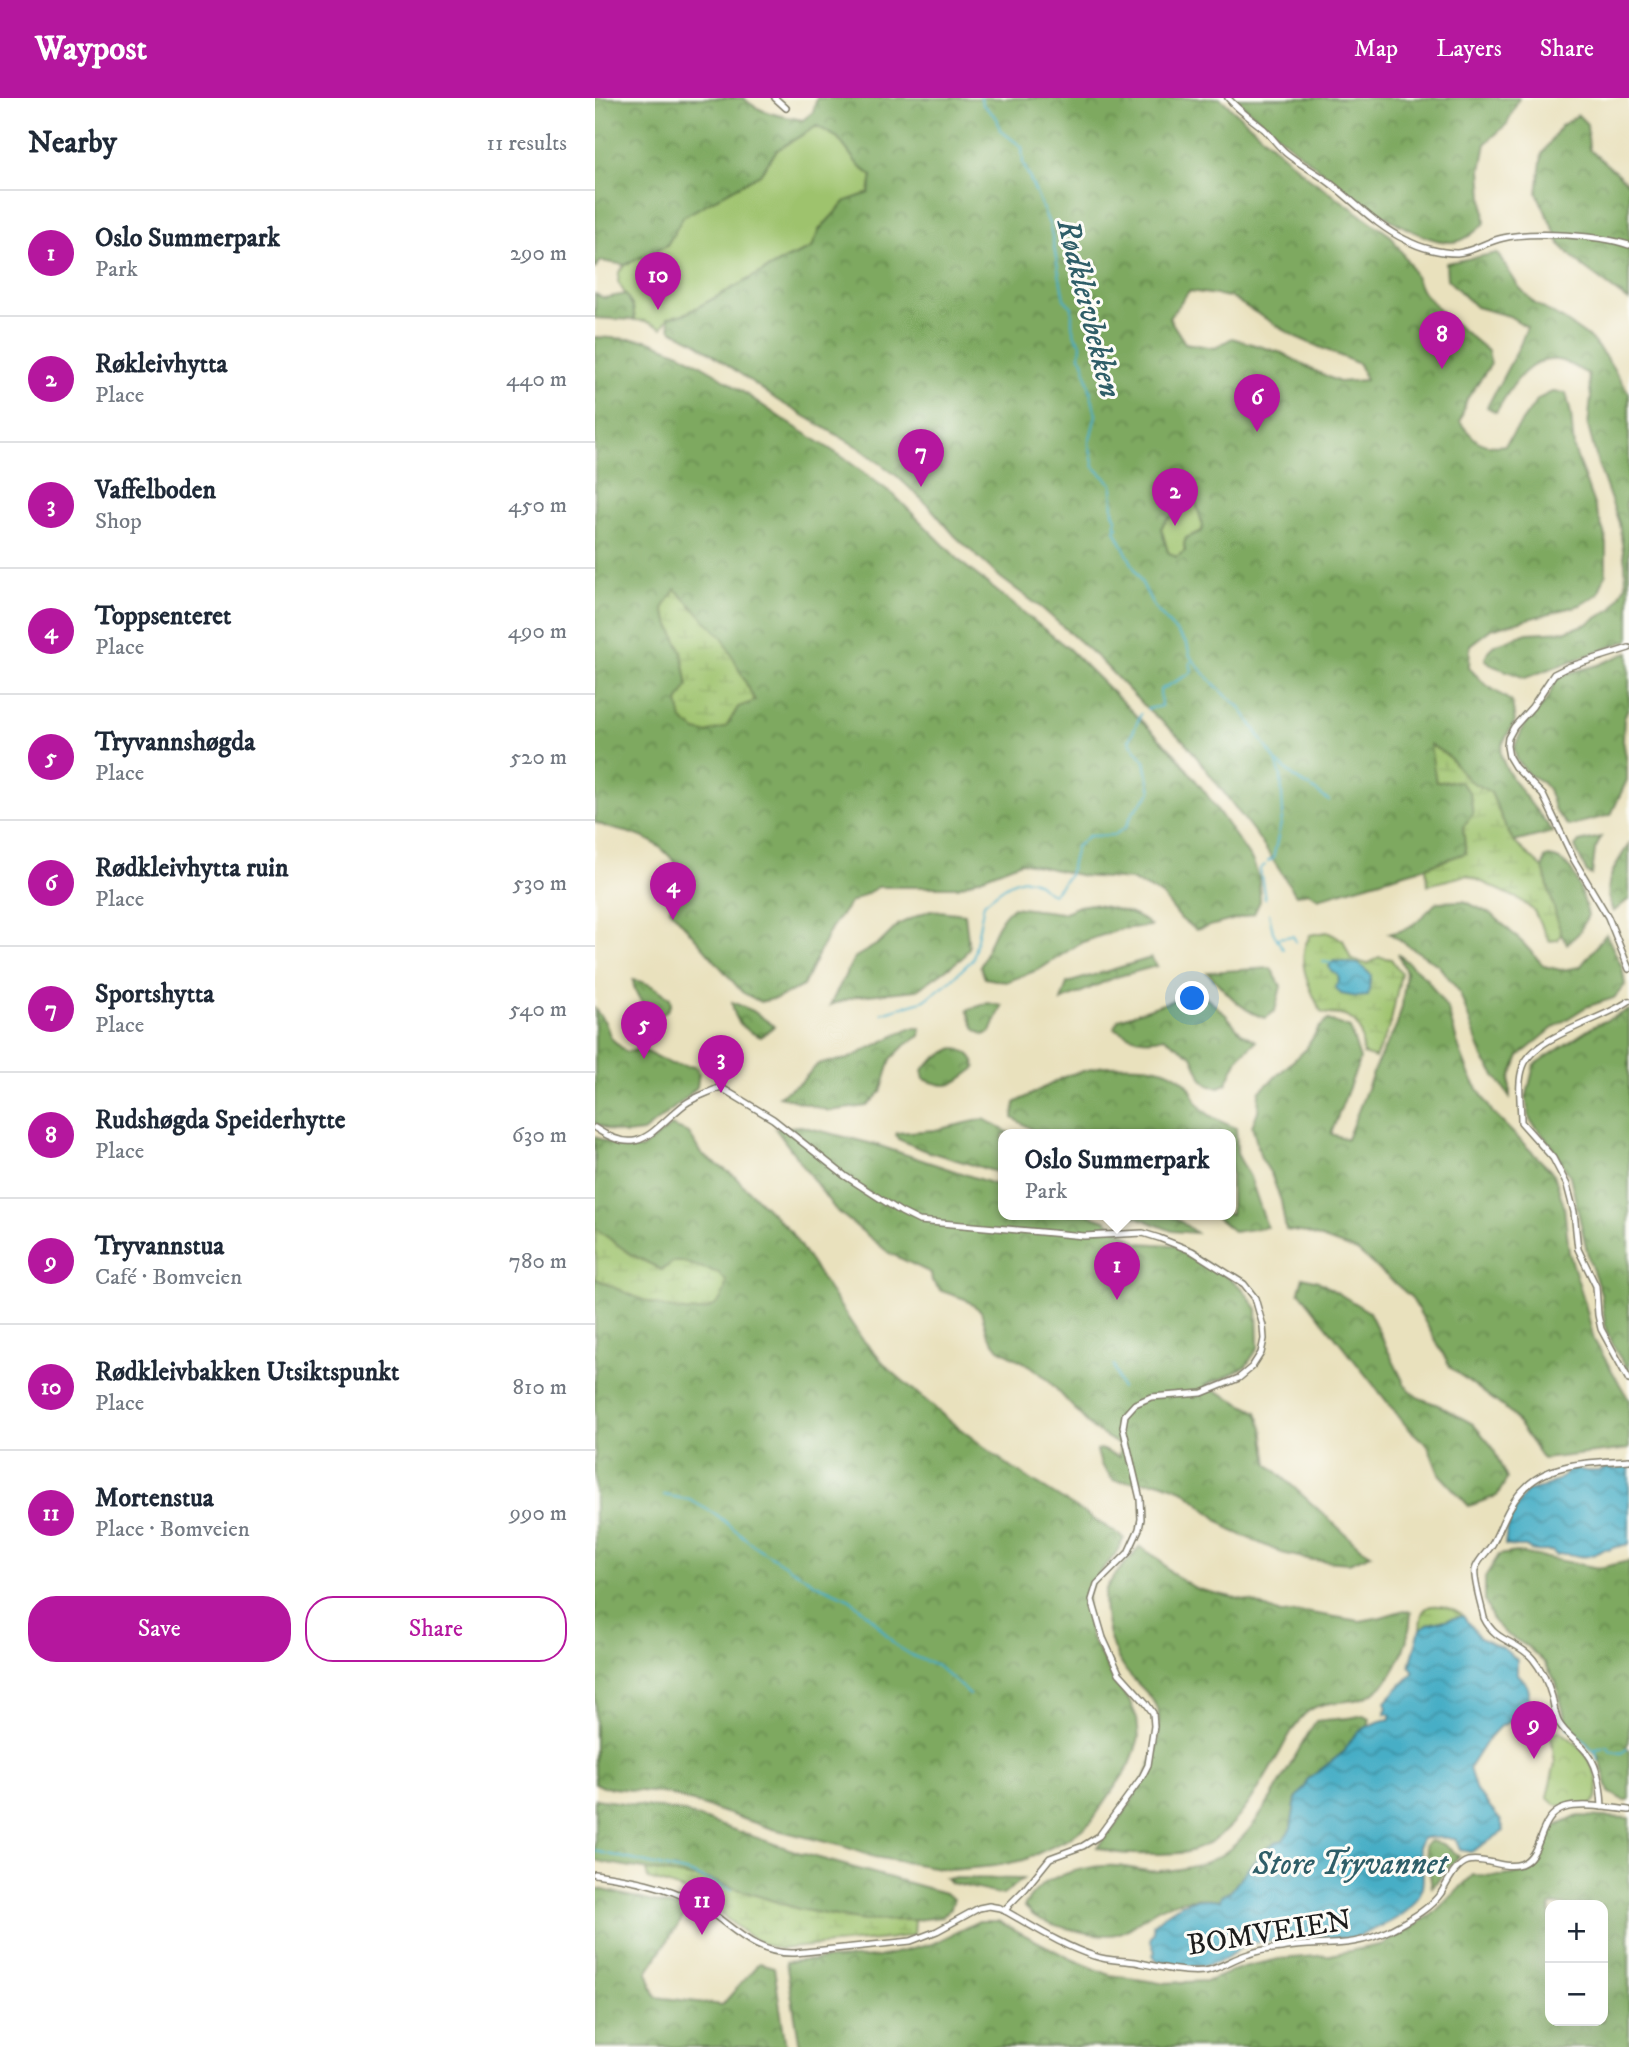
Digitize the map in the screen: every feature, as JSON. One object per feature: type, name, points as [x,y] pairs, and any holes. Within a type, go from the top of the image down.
[{"type":"street","points":[[775,98],[786,107]]},
{"type":"street","points":[[1228,98],[1268,133],[1287,154],[1332,184],[1373,220],[1411,243],[1455,253],[1492,241],[1523,236],[1586,237],[1629,245]]},
{"type":"street","points":[[1629,648],[1568,667],[1555,674],[1514,727],[1507,746],[1512,764],[1543,795],[1574,860],[1608,917],[1629,969]]},
{"type":"street","points":[[1629,1001],[1532,1051],[1523,1065],[1520,1086],[1521,1122],[1553,1158],[1567,1185],[1574,1212],[1578,1249],[1596,1286],[1601,1329],[1629,1380]]},
{"type":"street","points":[[595,1128],[617,1140],[638,1140],[655,1131],[687,1103],[720,1087],[773,1119],[845,1175],[919,1221],[1084,1236],[1143,1233],[1201,1255],[1244,1284],[1255,1298],[1263,1326],[1263,1345],[1257,1360],[1244,1375],[1202,1393],[1151,1397],[1135,1404],[1125,1415],[1123,1427],[1140,1499],[1141,1519],[1128,1553],[1097,1584],[1092,1600],[1119,1673],[1153,1713],[1154,1726],[1144,1773],[1099,1836],[1083,1846],[1049,1858],[1005,1912]]},
{"type":"street","points":[[1629,1460],[1576,1464],[1532,1482],[1522,1490],[1509,1509],[1491,1546],[1475,1568],[1486,1623],[1496,1635],[1522,1649],[1537,1664],[1549,1687],[1558,1722],[1587,1752],[1593,1763],[1601,1788],[1602,1807],[1629,1810]]},
{"type":"street","name":"BOMVEIEN","points":[[595,1874],[674,1892],[704,1908],[757,1946],[782,1954],[911,1941],[983,1907],[992,1906],[1094,1956],[1169,1969],[1207,1970],[1253,1952],[1292,1946],[1342,1945],[1381,1934],[1431,1905],[1454,1872],[1464,1863],[1481,1861],[1513,1866],[1526,1861],[1555,1813],[1571,1807],[1602,1807]]},
{"type":"green space","points":[[595,98],[744,98],[764,111],[803,120],[813,112],[817,98],[1220,98],[1308,177],[1391,236],[1410,265],[1421,290],[1442,313],[1488,351],[1491,364],[1467,399],[1460,422],[1474,438],[1490,446],[1505,445],[1538,399],[1552,392],[1566,393],[1574,449],[1606,538],[1606,573],[1598,594],[1580,605],[1491,629],[1470,645],[1469,668],[1485,684],[1512,702],[1515,722],[1502,744],[1503,760],[1514,781],[1553,832],[1514,842],[1491,793],[1468,780],[1448,756],[1431,745],[1436,782],[1459,781],[1470,793],[1473,814],[1463,827],[1466,853],[1319,898],[1308,892],[1296,895],[1257,836],[1185,742],[1142,704],[1100,660],[955,536],[930,507],[897,476],[861,449],[777,400],[694,341],[671,330],[668,318],[687,313],[786,259],[812,248],[819,230],[846,201],[869,193],[872,176],[859,166],[838,138],[817,126],[777,150],[760,174],[683,217],[667,245],[625,265],[601,261],[595,268]],"holes":[[[1189,291],[1230,297],[1296,337],[1359,364],[1366,380],[1339,382],[1282,353],[1232,338],[1215,348],[1185,343],[1169,318]],[[1191,487],[1203,526],[1202,531],[1186,538],[1185,551],[1176,557],[1168,552],[1161,528],[1177,513],[1175,495]]]},
{"type":"green space","points":[[1235,98],[1519,98],[1507,124],[1486,143],[1481,170],[1485,223],[1470,236],[1459,241],[1437,240],[1409,229],[1377,211],[1310,161]]},
{"type":"green space","points":[[1578,115],[1587,124],[1589,149],[1629,184],[1629,301],[1583,267],[1561,246],[1537,193],[1542,154],[1561,126]]},
{"type":"green space","points":[[817,126],[838,138],[859,166],[872,176],[869,193],[846,201],[819,230],[812,248],[786,259],[687,313],[668,318],[662,328],[635,320],[633,307],[618,282],[619,272],[625,265],[667,245],[683,217],[760,174],[777,150]]},
{"type":"green space","points":[[1497,253],[1519,287],[1534,303],[1591,339],[1629,393],[1629,484],[1626,504],[1629,523],[1629,640],[1525,678],[1493,666],[1485,659],[1488,651],[1494,645],[1527,633],[1566,631],[1587,624],[1613,608],[1626,584],[1625,563],[1619,523],[1588,426],[1591,397],[1588,374],[1561,361],[1546,360],[1528,369],[1520,377],[1496,412],[1487,407],[1527,327],[1509,316],[1476,307],[1447,279],[1446,263]]},
{"type":"green space","points":[[595,294],[604,298],[626,294],[633,307],[635,320],[595,318]]},
{"type":"green space","points":[[595,337],[647,340],[682,354],[841,456],[894,495],[963,564],[1069,649],[1175,754],[1253,862],[1259,878],[1260,901],[1254,914],[1196,930],[1181,919],[1162,895],[1131,880],[1083,876],[1021,862],[958,887],[878,887],[850,903],[831,928],[803,986],[778,998],[760,1002],[742,992],[670,909],[679,868],[670,856],[647,839],[595,822]],"holes":[[[663,609],[738,707],[733,716],[678,702],[688,686],[682,652]]]},
{"type":"green space","points":[[1191,487],[1203,526],[1202,531],[1186,538],[1185,551],[1176,557],[1168,552],[1161,528],[1174,495]]},
{"type":"green space","points":[[675,589],[723,638],[755,701],[738,707],[726,727],[706,733],[696,731],[682,720],[678,702],[688,686],[682,652],[663,609]]},
{"type":"green space","points":[[1629,652],[1629,705],[1624,718],[1623,740],[1627,780],[1611,815],[1568,826],[1555,811],[1548,789],[1528,774],[1517,760],[1514,748],[1524,726],[1548,699],[1555,681],[1565,674],[1598,665]]},
{"type":"green space","points":[[1430,745],[1448,756],[1468,780],[1491,793],[1514,842],[1543,868],[1561,934],[1558,940],[1549,941],[1534,911],[1519,899],[1467,875],[1428,885],[1426,867],[1466,853],[1463,827],[1473,814],[1470,793],[1459,781],[1436,782]]},
{"type":"green space","points":[[1601,837],[1595,850],[1592,875],[1587,873],[1575,847],[1579,842]]},
{"type":"green space","points":[[1629,844],[1629,899],[1613,912],[1608,892],[1609,883],[1614,868]]},
{"type":"green space","points":[[1545,857],[1555,858],[1570,869],[1579,886],[1588,915],[1579,933],[1567,944],[1561,934],[1543,868]]},
{"type":"green space","points":[[1464,901],[1493,915],[1544,966],[1561,970],[1580,967],[1606,934],[1622,967],[1625,985],[1614,998],[1586,1007],[1553,1028],[1519,1056],[1510,1079],[1510,1097],[1483,1058],[1459,991],[1438,965],[1389,933],[1410,926],[1437,902]]},
{"type":"green space","points":[[1092,904],[1131,914],[1151,926],[1120,929],[1080,943],[1040,969],[1006,982],[985,978],[980,967],[997,927],[1013,907],[1062,913]]},
{"type":"green space","points":[[930,910],[965,914],[969,948],[962,958],[917,990],[858,996],[830,1005],[854,958],[881,942],[899,924]]},
{"type":"green space","points":[[1327,932],[1343,940],[1351,959],[1367,964],[1379,957],[1391,959],[1401,973],[1390,1026],[1375,1058],[1363,1054],[1360,1031],[1350,1018],[1321,1012],[1308,983],[1303,959],[1305,945],[1310,935]]},
{"type":"green space","points":[[1398,954],[1427,979],[1448,1010],[1470,1076],[1493,1113],[1554,1174],[1564,1206],[1569,1252],[1594,1340],[1629,1400],[1629,1449],[1543,1459],[1511,1413],[1451,1368],[1411,1297],[1357,1251],[1307,1233],[1286,1230],[1281,1201],[1271,1174],[1261,1158],[1252,1126],[1258,1111],[1259,1092],[1305,1050],[1319,1028],[1328,1020],[1350,1028],[1360,1059],[1331,1134],[1347,1139],[1377,1063],[1397,1025],[1406,972]]},
{"type":"green space","points":[[1151,958],[1157,966],[1116,977],[1061,1001],[1067,983]]},
{"type":"green space","points":[[1271,968],[1281,986],[1275,1011],[1266,1018],[1241,1005],[1207,972]]},
{"type":"green space","points":[[633,980],[653,986],[670,998],[671,1004],[666,1012],[659,1016],[645,1005],[636,992]]},
{"type":"green space","points":[[1204,995],[1241,1033],[1256,1041],[1239,1057],[1226,1084],[1219,1087],[1210,1086],[1202,1079],[1192,1056],[1164,1037],[1150,1040],[1138,1038],[1114,1028],[1119,1019],[1180,998],[1192,1000]]},
{"type":"green space","points":[[732,1002],[753,1011],[774,1026],[761,1037],[749,1031],[737,1020]]},
{"type":"green space","points":[[988,1003],[1002,1006],[991,1032],[984,1035],[975,1029],[967,1010]]},
{"type":"green space","points":[[595,1009],[605,1022],[611,1038],[626,1052],[641,1049],[671,1064],[696,1067],[699,1073],[697,1087],[643,1132],[626,1134],[595,1123]]},
{"type":"green space","points":[[1629,1010],[1629,1371],[1606,1330],[1601,1293],[1589,1260],[1570,1176],[1551,1145],[1530,1120],[1526,1099],[1534,1065],[1594,1026]]},
{"type":"green space","points":[[910,1028],[921,1028],[920,1036],[905,1045],[891,1059],[881,1092],[867,1106],[829,1111],[779,1096],[801,1082],[818,1064],[848,1059]]},
{"type":"green space","points":[[954,1048],[969,1054],[976,1068],[952,1084],[941,1085],[924,1079],[922,1070],[937,1057]]},
{"type":"green space","points":[[1103,1066],[1147,1066],[1177,1076],[1191,1089],[1204,1111],[1236,1128],[1237,1154],[1250,1177],[1267,1227],[1234,1232],[1219,1220],[1236,1220],[1236,1129],[1032,1129],[1013,1118],[1015,1103],[1068,1075]]},
{"type":"green space","points":[[984,1119],[1002,1129],[998,1129],[998,1172],[923,1150],[898,1139],[896,1135]]},
{"type":"green space","points":[[671,1126],[689,1133],[701,1154],[733,1175],[790,1231],[862,1339],[889,1369],[950,1421],[1012,1468],[1124,1538],[1115,1555],[1093,1581],[1087,1594],[1087,1611],[1090,1636],[1114,1680],[1129,1700],[1137,1718],[1139,1738],[1130,1765],[1091,1822],[1069,1839],[1024,1860],[951,1870],[874,1857],[773,1829],[669,1794],[603,1787],[595,1783],[595,1278],[652,1303],[673,1262],[662,1270],[630,1254],[595,1228],[595,1137],[621,1147],[641,1149]]},
{"type":"green space","points":[[801,1126],[877,1145],[998,1185],[998,1220],[1105,1220],[1138,1243],[1173,1245],[1217,1270],[1242,1288],[1257,1309],[1258,1348],[1246,1366],[1205,1385],[1257,1412],[1263,1428],[1268,1464],[1371,1554],[1349,1563],[1312,1560],[1282,1553],[1230,1530],[1185,1491],[1161,1482],[1114,1481],[1101,1465],[1097,1451],[1100,1449],[1119,1457],[1119,1445],[1093,1429],[1048,1380],[1031,1366],[999,1349],[988,1335],[981,1311],[965,1299],[941,1291],[932,1281],[931,1273],[889,1253],[835,1209],[775,1128]]},
{"type":"green space","points":[[1145,1220],[1179,1220],[1196,1233],[1172,1231]]},
{"type":"green space","points":[[595,1228],[630,1254],[662,1270],[673,1262],[683,1262],[719,1273],[726,1281],[720,1300],[708,1309],[691,1311],[670,1308],[628,1294],[596,1279]]},
{"type":"green space","points":[[1303,1277],[1318,1281],[1369,1312],[1405,1385],[1417,1397],[1473,1424],[1492,1446],[1507,1479],[1497,1496],[1469,1506],[1439,1474],[1428,1446],[1408,1428],[1299,1291]]},
{"type":"green space","points":[[1140,1547],[1156,1557],[1174,1575],[1197,1589],[1253,1602],[1280,1614],[1305,1612],[1360,1621],[1404,1610],[1411,1612],[1402,1653],[1379,1689],[1368,1696],[1322,1705],[1305,1714],[1242,1813],[1217,1837],[1184,1853],[1128,1854],[1097,1847],[1131,1803],[1141,1784],[1150,1766],[1159,1729],[1158,1713],[1153,1701],[1126,1671],[1116,1654],[1109,1635],[1104,1601],[1109,1584]]},
{"type":"green space","points":[[1516,1552],[1599,1568],[1629,1561],[1629,1741],[1626,1747],[1629,1751],[1629,1800],[1623,1800],[1609,1792],[1599,1757],[1566,1722],[1556,1682],[1545,1663],[1493,1621],[1485,1601],[1485,1577],[1499,1555]]},
{"type":"green space","points":[[1431,1606],[1448,1608],[1463,1616],[1428,1624],[1420,1629],[1423,1612]]},
{"type":"green space","points":[[1363,1715],[1370,1718],[1368,1728],[1355,1735],[1345,1751],[1307,1780],[1296,1799],[1291,1828],[1283,1840],[1269,1846],[1220,1900],[1193,1899],[1174,1903],[1156,1910],[1125,1931],[1108,1935],[1052,1924],[1035,1916],[1024,1906],[1033,1893],[1045,1883],[1080,1870],[1121,1866],[1167,1871],[1195,1866],[1221,1855],[1236,1844],[1262,1812],[1316,1721]]},
{"type":"green space","points":[[1560,1731],[1582,1749],[1590,1761],[1598,1786],[1596,1800],[1591,1805],[1561,1806],[1547,1797],[1555,1763],[1551,1735]]},
{"type":"green space","points":[[595,1799],[679,1811],[801,1853],[945,1893],[954,1899],[951,1908],[942,1917],[863,1921],[798,1909],[709,1880],[595,1861]]},
{"type":"green space","points":[[1578,1816],[1629,1818],[1629,2047],[800,2047],[786,1962],[879,1957],[932,1944],[979,1921],[998,1921],[1069,1958],[1110,1975],[1162,1983],[1208,1981],[1243,1967],[1279,1959],[1330,1955],[1384,1944],[1433,1914],[1473,1875],[1528,1873],[1542,1854],[1552,1828]]},
{"type":"green space","points":[[1430,1841],[1443,1844],[1459,1856],[1432,1887],[1425,1845]]},
{"type":"green space","points":[[646,1870],[709,1880],[798,1909],[863,1921],[915,1920],[914,1935],[780,1949],[751,1937],[695,1896],[648,1879]]},
{"type":"green space","points":[[945,1878],[1023,1879],[1003,1895],[951,1883]]},
{"type":"green space","points":[[595,1888],[688,1910],[647,1972],[656,1997],[722,2005],[759,1963],[774,1967],[786,2047],[595,2047]]},
{"type":"water","points":[[1334,961],[1359,964],[1371,975],[1368,996],[1341,994],[1335,987],[1339,981],[1338,975],[1331,971],[1329,966]]},
{"type":"water","points":[[1613,1465],[1613,1470],[1629,1465],[1629,1544],[1604,1549],[1584,1557],[1556,1555],[1552,1551],[1535,1551],[1526,1547],[1505,1545],[1512,1516],[1527,1491],[1544,1487],[1568,1471],[1599,1471]]},
{"type":"water","name":"Store Tryvannet","points":[[1463,1616],[1480,1638],[1504,1649],[1517,1660],[1517,1673],[1526,1683],[1529,1692],[1525,1714],[1499,1727],[1469,1768],[1476,1791],[1501,1821],[1504,1831],[1471,1852],[1460,1850],[1455,1838],[1423,1838],[1418,1847],[1423,1875],[1419,1896],[1404,1913],[1361,1935],[1249,1944],[1209,1965],[1184,1966],[1158,1962],[1153,1955],[1155,1951],[1150,1939],[1154,1932],[1153,1925],[1184,1903],[1201,1899],[1220,1900],[1269,1846],[1283,1840],[1291,1828],[1296,1799],[1307,1780],[1345,1751],[1356,1734],[1377,1722],[1390,1719],[1390,1714],[1385,1714],[1385,1702],[1414,1672],[1410,1666],[1420,1629],[1428,1624]]},
{"type":"waterway","name":"Rødkleivbekken","points":[[981,98],[982,104],[997,118],[1000,130],[1022,147],[1023,163],[1050,226],[1064,299],[1072,307],[1073,331],[1081,343],[1080,356],[1096,415],[1089,443],[1094,467],[1112,484],[1113,512],[1118,527],[1115,530],[1154,607],[1187,644],[1190,656],[1202,671],[1240,707],[1276,761],[1281,776],[1283,814],[1273,859],[1268,861]]},
{"type":"waterway","points":[[1147,709],[1161,706],[1160,690],[1191,673],[1192,661]]},
{"type":"waterway","points":[[882,1013],[925,1000],[973,959],[984,903],[1000,890],[1014,882],[1027,879],[1053,894],[1069,875],[1076,847],[1088,836],[1114,835],[1126,827],[1133,812],[1151,792],[1145,761],[1129,741],[1141,714]]},
{"type":"waterway","points":[[1277,762],[1329,801]]},
{"type":"waterway","name":"Rødkleivbekken","points":[[1265,865],[1260,869],[1265,899]]},
{"type":"waterway","name":"Rødkleivbekken","points":[[1269,913],[1273,932],[1283,949]]},
{"type":"waterway","name":"Rødkleivbekken","points":[[1277,938],[1293,936],[1296,942]]},
{"type":"waterway","name":"Rødkleivbekken","points":[[1323,962],[1331,963]]},
{"type":"waterway","points":[[1114,1365],[1121,1388]]},
{"type":"waterway","points":[[664,1495],[690,1500],[717,1515],[756,1547],[816,1584],[850,1599],[873,1619],[895,1645],[939,1667],[970,1695]]},
{"type":"waterway","points":[[1525,1712],[1547,1722]]},
{"type":"waterway","points":[[1567,1727],[1593,1750],[1608,1746],[1610,1751],[1621,1753],[1627,1749]]},
{"type":"waterway","points":[[1595,1749],[1598,1761]]},
{"type":"waterway","points":[[595,1851],[689,1873],[732,1890]]},
{"type":"place","name":"Rødkleivbakken Utsiktspunkt","points":[[658,310]]},
{"type":"place","name":"Rudshøgda Speiderhytte","points":[[1442,369]]},
{"type":"place","name":"Rødkleivhytta ruin","points":[[1257,432]]},
{"type":"place","name":"Sportshytta","points":[[921,487]]},
{"type":"place","name":"Røkleivhytta","points":[[1175,526]]},
{"type":"place","name":"Toppsenteret","points":[[673,920]]},
{"type":"place","name":"Tryvannshøgda","points":[[644,1059]]},
{"type":"place","name":"Vaffelboden","points":[[721,1093]]},
{"type":"place","name":"Oslo Summerpark","points":[[1117,1300]]},
{"type":"place","name":"Tryvannstua","points":[[1534,1759]]},
{"type":"place","name":"Mortenstua","points":[[702,1935]]}]
